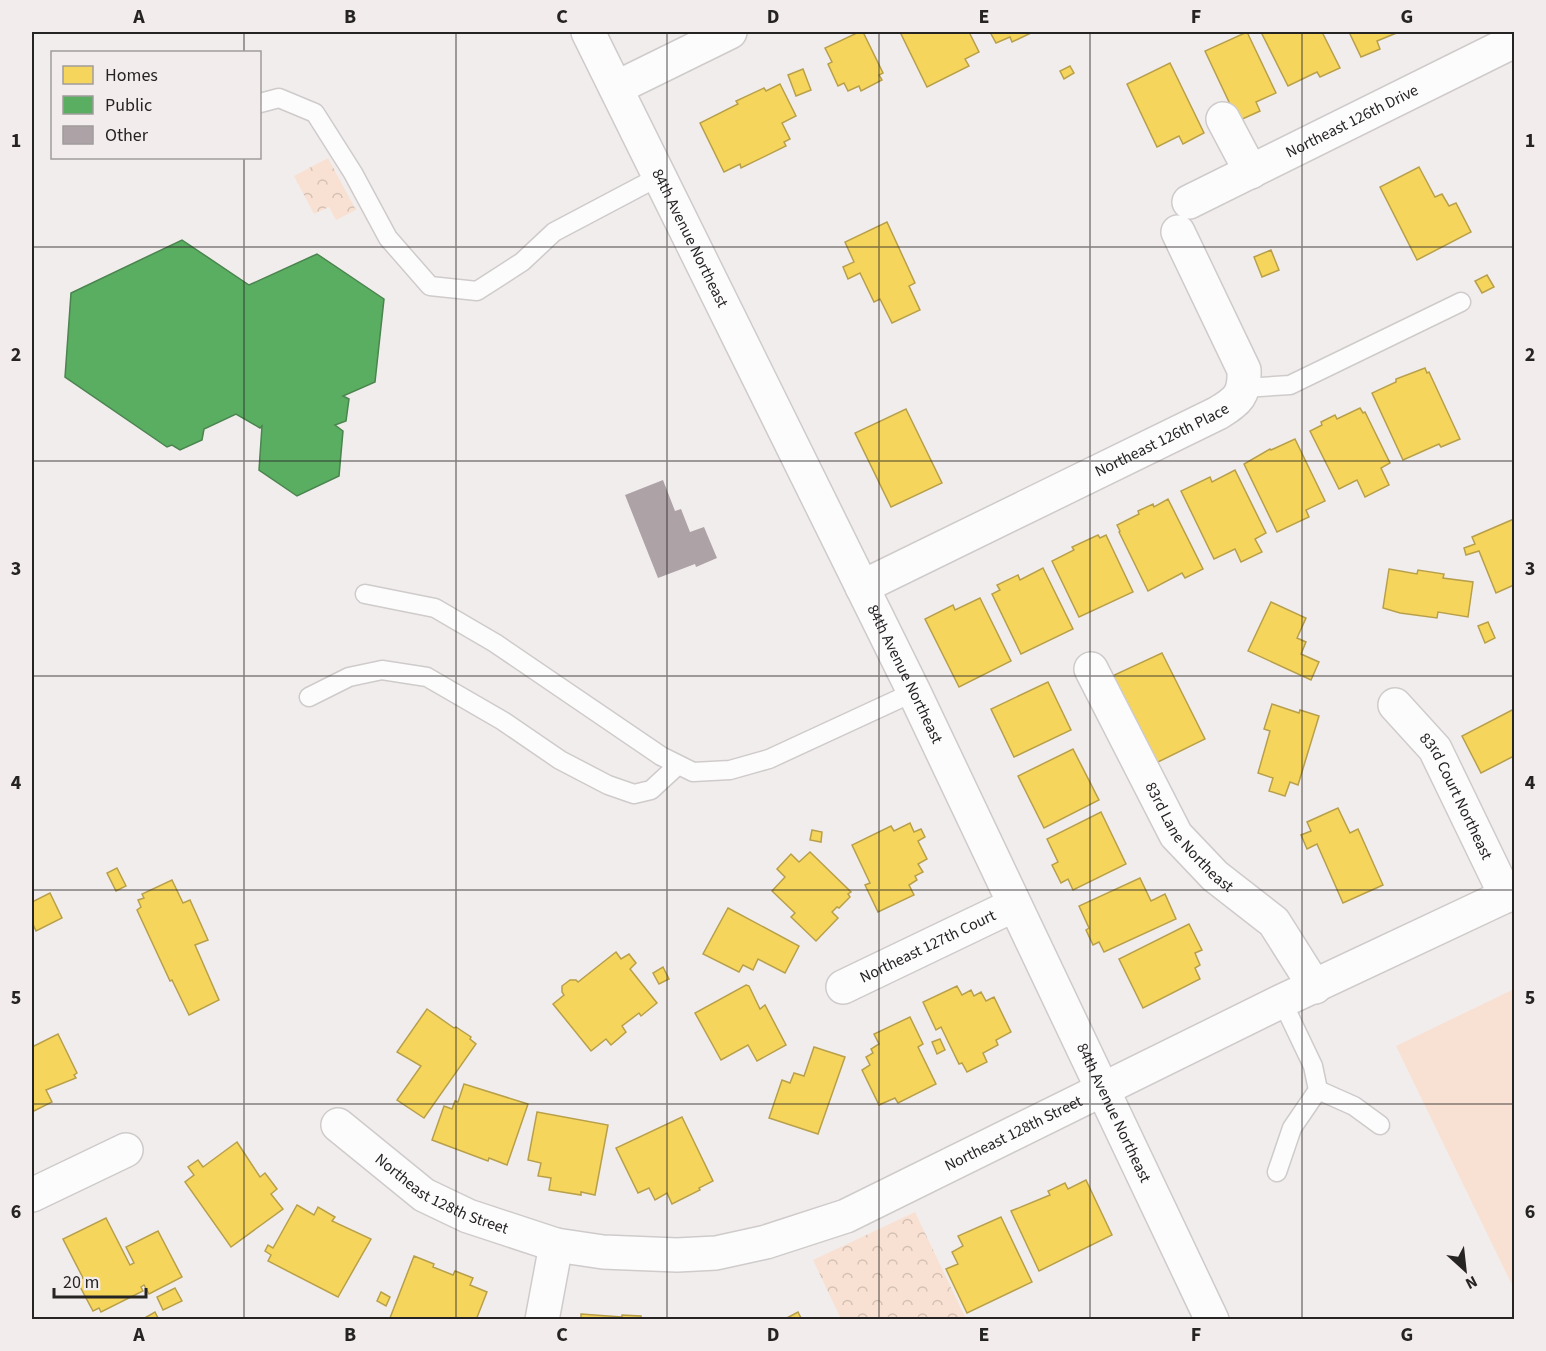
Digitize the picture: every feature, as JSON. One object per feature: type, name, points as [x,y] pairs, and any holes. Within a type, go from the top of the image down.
[{"type":"street","name":"84th Avenue Northeast","points":[[588,32],[914,692],[1212,1320]]},
{"type":"street","points":[[616,88],[730,32]]},
{"type":"street","name":"Northeast 126th Drive","points":[[1244,388],[1244,370],[1183,217],[1251,172],[1515,41]]},
{"type":"street","points":[[1223,119],[1251,172]]},
{"type":"street","name":"Northeast 126th Place","points":[[862,587],[1218,413],[1234,403],[1244,388]]},
{"type":"street","name":"83rd Lane Northeast","points":[[1091,669],[1176,836],[1215,876],[1274,922],[1315,987]]},
{"type":"street","name":"83rd Court Northeast","points":[[1395,705],[1435,749],[1510,894]]},
{"type":"street","name":"Northeast 128th Street","points":[[338,1125],[424,1195],[468,1216],[556,1245],[603,1252],[677,1255],[716,1253],[766,1242],[846,1216],[1282,1001],[1510,894]]},
{"type":"street","name":"Northeast 127th Court","points":[[843,987],[1014,905]]},
{"type":"street","points":[[32,1196],[126,1150]]},
{"type":"street","points":[[542,1320],[556,1245]]},
{"type":"lane","points":[[261,103],[279,98],[315,113],[353,172],[388,238],[430,286],[477,291],[522,262],[554,232],[660,176]]},
{"type":"lane","name":"Northeast 126th Place","points":[[1244,388],[1290,385],[1461,302]]},
{"type":"lane","points":[[365,594],[435,609],[495,643],[661,756],[693,772],[730,770],[769,759],[914,692]]},
{"type":"lane","points":[[309,697],[349,677],[382,670],[427,677],[503,721],[560,760],[608,785],[634,794],[651,790],[678,765]]},
{"type":"lane","points":[[1277,1173],[1292,1128],[1318,1090],[1313,1066],[1282,1001]]},
{"type":"lane","points":[[1318,1090],[1354,1106],[1380,1125]]},
{"type":"green space","points":[[328,158],[356,210],[336,220],[329,207],[314,214],[294,176]]},
{"type":"green space","points":[[1514,989],[1514,1289],[1396,1046]]},
{"type":"green space","points":[[915,1212],[966,1319],[841,1319],[813,1260]]},
{"type":"building: Homes","points":[[863,32],[883,73],[879,75],[882,80],[861,91],[859,86],[848,91],[844,83],[838,86],[828,64],[832,62],[825,48]]},
{"type":"building: Homes","points":[[900,32],[969,32],[979,52],[965,59],[969,66],[927,87]]},
{"type":"building: Homes","points":[[990,32],[1033,32],[1012,42],[1010,37],[996,43]]},
{"type":"building: Homes","points":[[1247,32],[1276,93],[1256,102],[1260,111],[1238,121],[1205,51]]},
{"type":"building: Homes","points":[[1261,32],[1322,32],[1340,68],[1320,77],[1317,72],[1288,86]]},
{"type":"building: Homes","points":[[1349,32],[1399,32],[1377,41],[1380,49],[1361,57]]},
{"type":"building: Homes","points":[[1170,63],[1204,133],[1183,144],[1179,136],[1157,147],[1127,84]]},
{"type":"building: Homes","points":[[1070,66],[1074,73],[1064,79],[1060,71]]},
{"type":"building: Homes","points":[[803,69],[811,90],[796,96],[788,75]]},
{"type":"building: Homes","points":[[780,84],[796,116],[782,123],[790,139],[784,142],[786,146],[741,168],[740,164],[724,172],[700,123],[738,104],[736,101],[764,88],[766,91]]},
{"type":"building: Homes","points":[[1419,167],[1435,197],[1442,194],[1449,206],[1456,203],[1471,232],[1417,260],[1380,187]]},
{"type":"building: Homes","points":[[887,222],[915,283],[909,286],[920,310],[892,323],[880,299],[874,302],[860,273],[848,279],[843,267],[854,262],[845,242]]},
{"type":"building: Homes","points":[[1271,250],[1279,270],[1262,277],[1254,257]]},
{"type":"building: Homes","points":[[1487,275],[1494,287],[1482,293],[1475,281]]},
{"type":"building: Homes","points":[[1425,368],[1427,373],[1429,372],[1460,439],[1441,447],[1439,444],[1403,460],[1372,393],[1396,382],[1396,379]]},
{"type":"building: Homes","points":[[1360,408],[1363,413],[1365,412],[1390,463],[1381,468],[1389,485],[1365,497],[1357,480],[1339,489],[1310,431],[1335,415],[1337,419]]},
{"type":"building: Homes","points":[[906,409],[942,483],[891,507],[855,433]]},
{"type":"building: Homes","points":[[1295,439],[1325,501],[1306,510],[1309,517],[1277,532],[1244,464],[1270,449]]},
{"type":"building: Homes","points":[[1235,470],[1266,533],[1255,539],[1262,552],[1241,562],[1235,549],[1214,559],[1181,491],[1210,477],[1212,482]]},
{"type":"building: Homes","points":[[1168,499],[1203,569],[1185,578],[1182,573],[1148,591],[1117,525],[1139,514],[1138,511],[1153,504],[1154,507]]},
{"type":"building: Homes","points":[[1514,519],[1514,585],[1496,593],[1479,551],[1466,555],[1464,548],[1475,544],[1472,537]]},
{"type":"building: Homes","points":[[1098,535],[1100,538],[1106,535],[1133,592],[1079,617],[1052,561],[1074,550],[1072,547]]},
{"type":"building: Homes","points":[[1043,568],[1073,629],[1021,654],[992,594],[1000,590],[997,585],[1018,575],[1020,580]]},
{"type":"building: Homes","points":[[1389,569],[1417,574],[1418,570],[1444,574],[1443,578],[1473,582],[1468,617],[1438,612],[1437,618],[1400,613],[1383,608]]},
{"type":"building: Homes","points":[[980,598],[1011,661],[959,687],[925,619],[953,605],[955,610]]},
{"type":"building: Homes","points":[[1271,602],[1306,618],[1297,638],[1306,642],[1301,654],[1319,662],[1311,680],[1248,651]]},
{"type":"building: Homes","points":[[1488,622],[1495,638],[1485,643],[1478,626]]},
{"type":"building: Homes","points":[[1162,653],[1205,739],[1154,764],[1110,677]]},
{"type":"building: Homes","points":[[1048,682],[1071,730],[1014,757],[991,709]]},
{"type":"building: Homes","points":[[1272,704],[1299,713],[1300,710],[1319,716],[1298,785],[1290,782],[1285,796],[1269,791],[1273,778],[1258,773],[1270,731],[1264,729]]},
{"type":"building: Homes","points":[[1514,709],[1514,756],[1481,773],[1462,736]]},
{"type":"building: Homes","points":[[1073,749],[1099,800],[1044,828],[1018,776]]},
{"type":"building: Homes","points":[[1338,808],[1350,833],[1358,829],[1383,885],[1343,903],[1317,844],[1307,849],[1301,835],[1311,831],[1307,822]]},
{"type":"building: Homes","points":[[1101,812],[1126,864],[1073,890],[1068,879],[1061,883],[1052,865],[1058,862],[1047,839]]},
{"type":"building: Homes","points":[[910,823],[914,832],[921,829],[925,837],[918,841],[927,859],[918,864],[923,872],[915,876],[917,880],[909,885],[914,895],[878,912],[865,885],[870,883],[852,845],[891,826],[894,831]]},
{"type":"building: Homes","points":[[812,830],[822,832],[821,842],[810,840]]},
{"type":"building: Homes","points":[[810,852],[851,892],[848,894],[850,897],[832,912],[838,918],[816,941],[791,917],[795,913],[772,891],[785,877],[777,869],[791,854],[799,862]]},
{"type":"building: Homes","points":[[117,868],[126,886],[116,891],[107,873]]},
{"type":"building: Homes","points":[[1140,878],[1151,901],[1165,894],[1176,919],[1104,952],[1099,942],[1093,945],[1086,930],[1089,928],[1079,906]]},
{"type":"building: Homes","points":[[172,880],[183,903],[190,900],[208,940],[195,945],[219,1000],[189,1015],[172,980],[170,981],[137,910],[141,907],[138,900],[144,898],[142,894]]},
{"type":"building: Homes","points":[[50,893],[62,918],[36,931],[32,922],[32,902]]},
{"type":"building: Homes","points":[[728,908],[799,946],[785,973],[758,959],[753,970],[743,965],[739,972],[703,954]]},
{"type":"building: Homes","points":[[1189,924],[1202,950],[1195,953],[1200,965],[1195,968],[1200,979],[1143,1008],[1119,959]]},
{"type":"building: Homes","points":[[616,952],[621,959],[629,954],[636,963],[630,969],[657,1003],[641,1016],[639,1013],[622,1026],[626,1032],[611,1045],[606,1039],[591,1051],[553,1004],[564,995],[562,986],[570,980],[578,982]]},
{"type":"building: Homes","points":[[663,967],[669,979],[659,984],[653,973]]},
{"type":"building: Homes","points":[[746,985],[749,986],[760,1009],[765,1005],[786,1045],[757,1061],[748,1045],[721,1060],[695,1013]]},
{"type":"building: Homes","points":[[957,986],[962,995],[971,990],[974,996],[981,992],[986,1001],[994,997],[1011,1032],[996,1040],[998,1045],[983,1053],[987,1062],[967,1072],[962,1063],[959,1064],[941,1027],[936,1030],[923,1002]]},
{"type":"building: Homes","points":[[427,1009],[471,1037],[470,1039],[476,1044],[424,1118],[397,1100],[421,1066],[397,1052]]},
{"type":"building: Homes","points":[[910,1017],[923,1044],[918,1047],[936,1084],[898,1103],[895,1098],[879,1105],[862,1070],[870,1065],[866,1057],[873,1053],[871,1049],[879,1044],[874,1034]]},
{"type":"building: Homes","points":[[58,1034],[77,1073],[74,1075],[76,1078],[46,1090],[52,1102],[32,1112],[32,1047]]},
{"type":"building: Homes","points":[[940,1039],[945,1050],[937,1054],[932,1042]]},
{"type":"building: Homes","points":[[814,1047],[845,1057],[818,1134],[769,1118],[782,1080],[790,1083],[794,1073],[804,1076]]},
{"type":"building: Homes","points":[[464,1084],[528,1104],[507,1165],[489,1158],[488,1161],[432,1140],[444,1106],[452,1109],[455,1101],[458,1102]]},
{"type":"building: Homes","points":[[537,1112],[608,1125],[595,1195],[549,1190],[551,1178],[538,1176],[541,1163],[528,1160]]},
{"type":"building: Homes","points":[[682,1117],[713,1181],[672,1204],[667,1193],[655,1200],[649,1188],[638,1193],[616,1148]]},
{"type":"building: Homes","points":[[237,1142],[260,1177],[265,1173],[277,1189],[271,1194],[283,1209],[231,1247],[185,1182],[194,1175],[188,1167],[198,1160],[203,1167]]},
{"type":"building: Homes","points":[[1086,1180],[1112,1235],[1039,1271],[1011,1211],[1050,1195],[1048,1191],[1065,1183],[1068,1189]]},
{"type":"building: Homes","points":[[297,1205],[314,1215],[318,1207],[335,1217],[332,1221],[371,1239],[338,1297],[268,1261],[271,1255],[265,1251],[268,1245],[273,1248]]},
{"type":"building: Homes","points":[[1001,1217],[1032,1282],[967,1313],[946,1269],[958,1264],[952,1252],[963,1246],[958,1236]]},
{"type":"building: Homes","points":[[106,1218],[130,1265],[134,1263],[126,1247],[158,1231],[182,1277],[149,1294],[144,1285],[141,1287],[143,1291],[101,1312],[99,1308],[93,1311],[77,1281],[83,1278],[63,1239]]},
{"type":"building: Homes","points":[[414,1256],[453,1275],[455,1271],[473,1278],[470,1285],[487,1292],[476,1320],[394,1320],[390,1318]]},
{"type":"building: Homes","points":[[175,1288],[182,1301],[163,1310],[157,1297]]},
{"type":"building: Homes","points":[[381,1292],[390,1297],[386,1306],[377,1301]]},
{"type":"building: Homes","points":[[155,1312],[159,1320],[141,1320]]},
{"type":"building: Homes","points":[[798,1312],[802,1320],[783,1320]]},
{"type":"building: Homes","points":[[581,1314],[641,1316],[641,1319],[645,1320],[581,1320]]},
{"type":"building: Public","points":[[182,240],[249,285],[317,254],[384,299],[375,382],[343,396],[349,399],[346,421],[335,425],[343,431],[339,476],[297,496],[259,470],[262,426],[260,428],[236,414],[204,429],[202,440],[180,450],[172,445],[167,447],[65,377],[71,293]]},
{"type":"building: Other","points":[[663,480],[675,511],[681,509],[690,532],[704,527],[717,558],[658,578],[625,495]]}]
